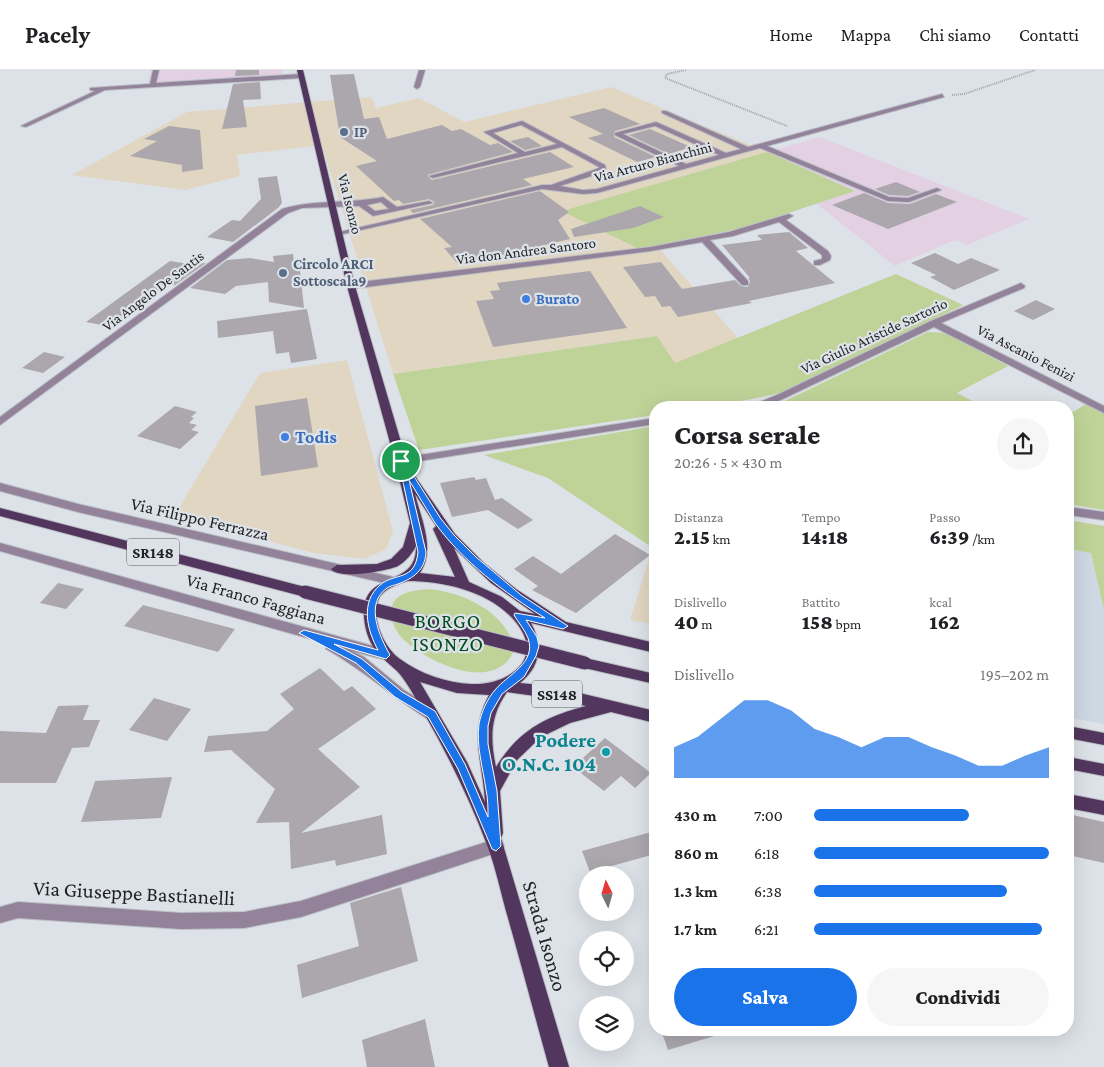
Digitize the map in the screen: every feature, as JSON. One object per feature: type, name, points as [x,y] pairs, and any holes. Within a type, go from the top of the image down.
[{"type":"main road","name":"Via Isonzo","points":[[300,73],[351,286],[401,461]]},
{"type":"main road","points":[[401,461],[438,521],[473,559],[537,610],[563,626]]},
{"type":"main road","points":[[401,461],[415,525],[422,545],[422,559],[408,578]]},
{"type":"main road","name":"SR148","points":[[0,512],[305,592],[649,678]]},
{"type":"main road","points":[[438,521],[443,541],[464,584]]},
{"type":"main road","points":[[337,570],[374,568],[398,560],[408,548],[415,525]]},
{"type":"main road","points":[[434,577],[464,584],[501,602],[518,615],[532,637],[534,646],[528,665],[514,680],[503,686],[478,690],[449,686],[425,678],[400,666],[386,655],[375,636],[371,616],[372,606],[378,592],[392,581],[434,577]]},
{"type":"main road","points":[[518,615],[649,647]]},
{"type":"main road","points":[[400,666],[413,683],[462,767],[496,846]]},
{"type":"main road","points":[[496,846],[492,791],[484,750],[483,726],[489,705],[503,686]]},
{"type":"main road","name":"SS148","points":[[503,686],[550,692],[610,708],[649,716]]},
{"type":"main road","points":[[492,791],[500,771],[512,752],[530,736],[567,717],[610,708]]},
{"type":"main road","points":[[1074,733],[1104,739]]},
{"type":"main road","points":[[1074,764],[1104,770]]},
{"type":"main road","points":[[1074,802],[1104,808]]},
{"type":"main road","name":"Strada Isonzo","points":[[496,846],[559,1067]]},
{"type":"street","points":[[152,86],[156,70]]},
{"type":"street","points":[[417,87],[422,70]]},
{"type":"street","points":[[92,89],[152,86],[300,73]]},
{"type":"street","points":[[24,126],[105,88]]},
{"type":"street","name":"Via Arturo Bianchini","points":[[339,233],[552,186],[581,193],[594,192],[942,96]]},
{"type":"street","points":[[664,112],[748,150]]},
{"type":"street","points":[[524,154],[487,132],[522,123],[598,163],[603,168],[595,173],[552,186]]},
{"type":"street","points":[[686,167],[617,134],[656,124],[726,156]]},
{"type":"street","points":[[433,176],[562,145]]},
{"type":"street","points":[[760,146],[888,199],[909,200],[937,190]]},
{"type":"street","name":"Via Angelo De Santis","points":[[0,422],[285,211],[302,206],[361,204],[383,199],[395,210]]},
{"type":"street","points":[[361,204],[373,214],[429,203]]},
{"type":"street","name":"Via don Andrea Santoro","points":[[351,286],[616,254],[750,229],[789,216]]},
{"type":"street","points":[[780,219],[825,253],[827,258],[817,263]]},
{"type":"street","points":[[704,239],[745,283]]},
{"type":"street","name":"Via Giulio Aristide Sartorio","points":[[774,401],[934,323],[1021,286]]},
{"type":"street","name":"Via Ascanio Fenizi","points":[[934,323],[1104,410]]},
{"type":"street","points":[[401,461],[649,422]]},
{"type":"street","name":"Via Filippo Ferrazza","points":[[0,487],[78,508],[337,570],[392,581]]},
{"type":"street","points":[[1074,512],[1104,516]]},
{"type":"street","name":"Via Franco Faggiana","points":[[0,547],[386,655]]},
{"type":"street","points":[[304,633],[359,661],[399,694],[431,714]]},
{"type":"street","name":"Via Giuseppe Bastianelli","points":[[0,915],[18,910],[182,921],[244,920],[301,909],[496,846]]},
{"type":"path","points":[[686,70],[668,74],[665,78],[806,134]]},
{"type":"path","points":[[942,96],[964,94],[1035,70]]},
{"type":"shaded area","points":[[151,70],[282,70],[282,75],[147,84]]},
{"type":"shaded area","points":[[611,87],[767,152],[563,211],[657,246],[738,338],[675,364],[657,336],[393,374],[322,145],[237,155],[240,176],[185,190],[72,175],[187,112],[371,97],[376,108],[419,98],[464,122]]},
{"type":"shaded area","points":[[820,137],[1029,219],[967,245],[955,240],[895,266],[817,204],[854,191],[767,152]]},
{"type":"shaded area","points":[[347,360],[393,531],[386,549],[364,559],[314,553],[174,516],[260,373]]},
{"type":"shaded area","points":[[1074,550],[1091,553],[1104,610],[1104,724],[1074,718]]},
{"type":"shaded area","points":[[649,559],[649,624],[630,620]]},
{"type":"green space","points":[[767,152],[855,191],[743,228],[639,249],[562,211]]},
{"type":"green space","points":[[896,274],[963,305],[786,391],[742,401],[649,401],[649,416],[419,450],[393,374],[657,336],[675,363]]},
{"type":"green space","points":[[928,332],[946,333],[1008,366],[957,393],[972,401],[785,401]]},
{"type":"green space","points":[[1086,404],[1104,414],[1104,510],[1074,505],[1074,411]]},
{"type":"green space","points":[[649,427],[649,545],[548,478],[484,455]]},
{"type":"green space","points":[[1074,521],[1104,526],[1104,610],[1091,553],[1074,550]]},
{"type":"green space","points":[[429,589],[443,591],[469,600],[492,614],[510,635],[515,648],[506,662],[494,670],[479,672],[463,671],[430,658],[404,640],[392,621],[391,609],[393,604],[403,594]]},
{"type":"building","points":[[236,70],[259,70],[259,75],[235,76]]},
{"type":"building","points":[[354,74],[364,119],[379,117],[387,139],[442,125],[452,131],[461,129],[490,145],[498,143],[513,152],[427,175],[432,180],[550,152],[574,167],[523,179],[532,185],[413,213],[410,210],[433,205],[435,202],[429,199],[403,204],[399,200],[394,201],[356,166],[377,161],[340,137],[330,75]]},
{"type":"building","points":[[260,82],[261,99],[243,100],[247,127],[222,129],[233,84]]},
{"type":"building","points":[[604,108],[640,124],[615,131],[614,137],[656,157],[637,162],[588,138],[603,134],[569,117]]},
{"type":"building","points":[[169,126],[200,130],[203,169],[182,172],[182,165],[130,156],[157,141],[144,139]]},
{"type":"building","points":[[650,129],[691,147],[669,154],[629,135]]},
{"type":"building","points":[[528,137],[542,146],[525,150],[510,141]]},
{"type":"building","points":[[277,176],[282,203],[278,208],[233,242],[207,237],[232,220],[240,221],[261,199],[258,178]]},
{"type":"building","points":[[896,182],[920,192],[908,196],[889,195],[875,189]]},
{"type":"building","points":[[540,191],[569,212],[558,220],[570,239],[459,265],[444,248],[452,247],[420,219]]},
{"type":"building","points":[[864,193],[888,203],[910,204],[936,194],[957,202],[888,229],[832,205]]},
{"type":"building","points":[[640,206],[664,217],[633,228],[574,237],[571,229]]},
{"type":"building","points":[[789,232],[808,248],[796,251],[835,283],[749,301],[752,303],[678,317],[670,306],[662,307],[655,296],[645,297],[623,267],[661,262],[682,289],[735,280],[741,286],[748,287],[750,281],[748,278],[750,278],[722,245],[762,240],[757,235]]},
{"type":"building","points":[[935,253],[958,264],[971,258],[1000,270],[954,290],[930,277],[936,275],[911,263]]},
{"type":"building","points":[[293,254],[294,262],[299,261],[304,308],[269,302],[268,282],[236,286],[225,294],[190,288],[227,260],[250,258],[274,262],[273,256]]},
{"type":"building","points":[[170,261],[189,264],[206,263],[175,285],[170,284],[162,291],[159,290],[107,326],[86,322]]},
{"type":"building","points":[[590,271],[627,328],[493,347],[476,301],[494,299],[490,291],[500,290],[497,283]]},
{"type":"building","points":[[1036,300],[1055,309],[1033,320],[1014,311]]},
{"type":"building","points":[[307,309],[317,359],[291,363],[289,352],[276,354],[273,331],[218,338],[217,321]]},
{"type":"building","points":[[44,352],[65,357],[43,373],[22,368]]},
{"type":"building","name":"Todis","points":[[307,398],[318,467],[261,476],[255,406]]},
{"type":"building","points":[[175,406],[197,412],[191,417],[194,418],[189,423],[197,425],[191,430],[199,432],[180,449],[137,436]]},
{"type":"building","points":[[474,477],[476,480],[486,478],[495,500],[502,498],[533,520],[518,529],[488,510],[452,517],[440,483]]},
{"type":"building","points":[[615,534],[649,554],[576,613],[532,590],[538,586],[514,569],[533,556],[561,574]]},
{"type":"building","points":[[58,583],[84,589],[66,609],[40,603]]},
{"type":"building","points":[[143,605],[235,629],[218,652],[124,626]]},
{"type":"building","points":[[320,668],[344,691],[352,686],[376,709],[318,749],[360,787],[301,833],[382,815],[387,854],[336,866],[335,860],[291,869],[289,822],[256,823],[275,789],[231,750],[204,752],[208,736],[267,731],[294,709],[280,694]]},
{"type":"building","points":[[154,698],[191,709],[167,741],[129,730]]},
{"type":"building","points":[[89,705],[83,720],[100,720],[89,747],[72,748],[56,783],[0,783],[0,731],[46,733],[58,706]]},
{"type":"building","name":"Podere O.N.C. 104","points":[[605,738],[649,771],[649,775],[635,788],[621,776],[604,791],[573,767]]},
{"type":"building","points":[[172,777],[161,818],[81,822],[95,781]]},
{"type":"building","points":[[1074,815],[1104,822],[1104,863],[1074,856]]},
{"type":"building","points":[[649,833],[649,856],[612,866],[588,866],[582,851]]},
{"type":"building","points":[[401,887],[418,961],[302,998],[297,965],[359,946],[350,903]]},
{"type":"building","points":[[425,1019],[435,1067],[367,1067],[362,1040]]},
{"type":"building","points":[[663,1036],[714,1036],[668,1050]]},
{"type":"place","name":"IP","points":[[344,132]]},
{"type":"place","name":"Circolo ARCI Sottoscala9","points":[[283,273]]},
{"type":"place","name":"Burato","points":[[526,299]]},
{"type":"place","name":"Todis","points":[[285,437]]},
{"type":"place","name":"Podere O.N.C. 104","points":[[606,752]]},
{"type":"district","name":"BORGO ISONZO","points":[[448,632]]},
{"type":"route","points":[[401,461],[438,521],[451,537],[473,559],[518,597],[563,626],[518,615],[532,637],[534,646],[532,656],[521,674],[503,686],[498,692],[489,705],[484,719],[485,755],[492,791],[496,846],[462,767],[431,714],[399,694],[359,661],[304,633],[386,655],[375,636],[372,626],[373,599],[384,586],[392,581],[408,578],[419,566],[422,559],[422,545],[415,525],[401,461]]}]
